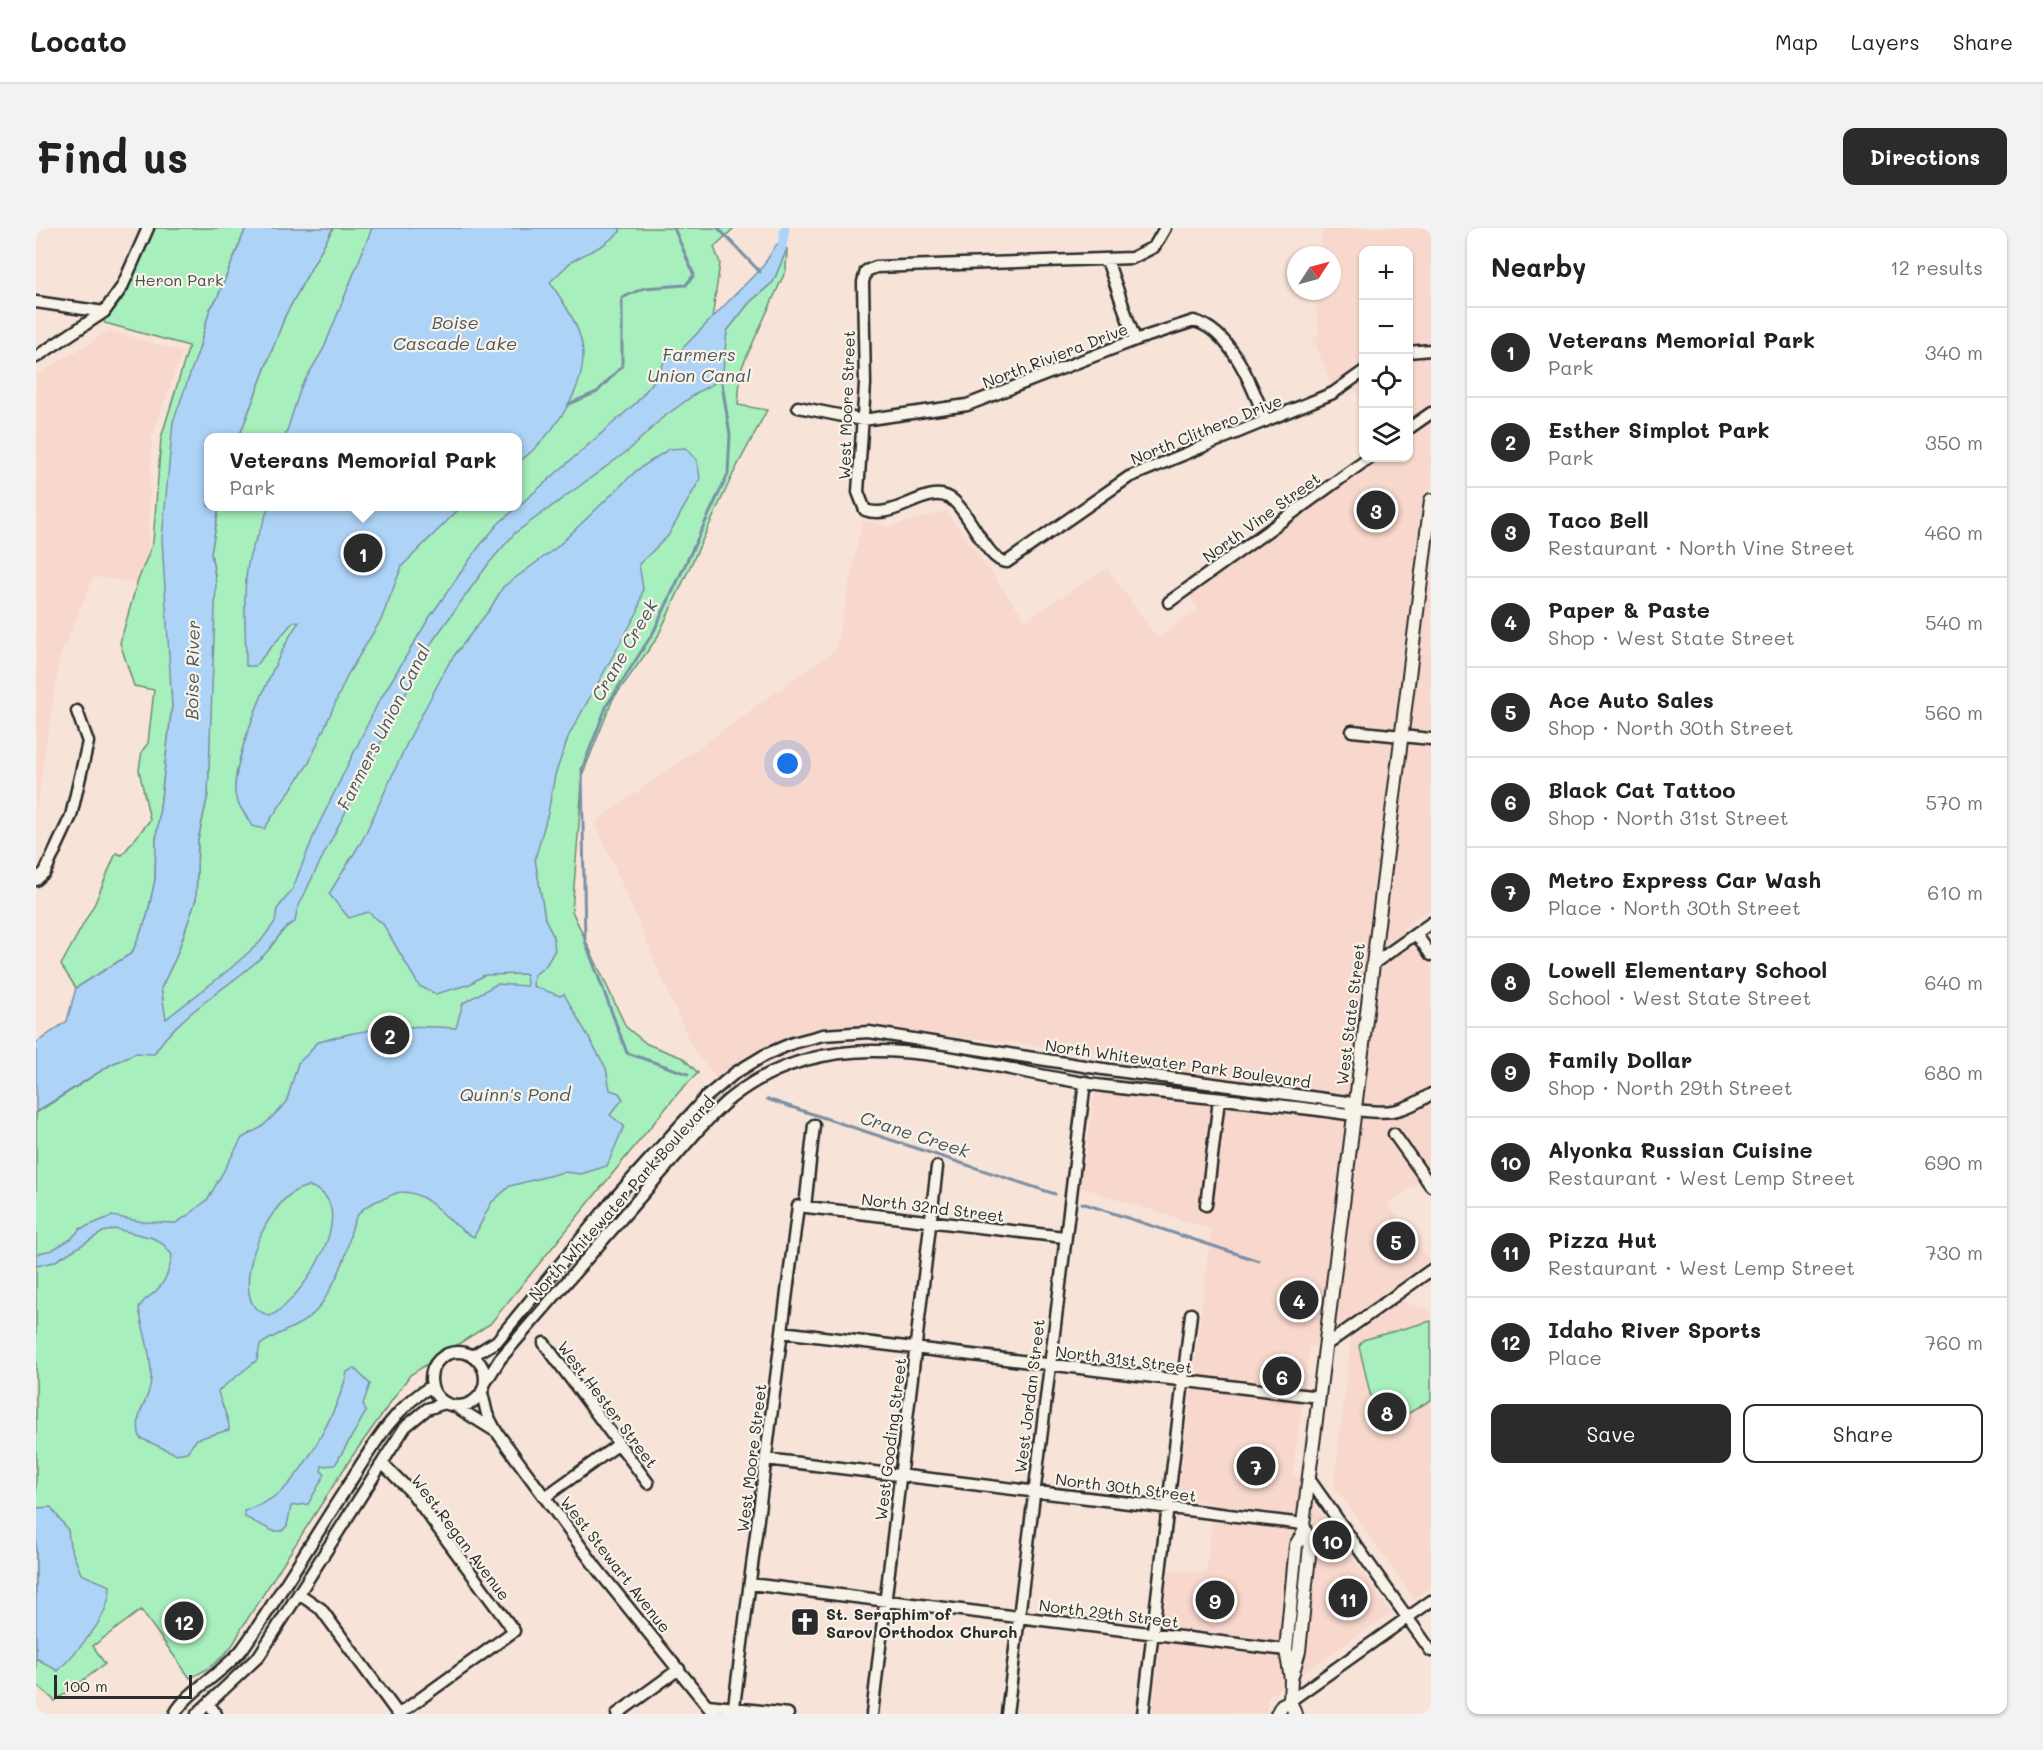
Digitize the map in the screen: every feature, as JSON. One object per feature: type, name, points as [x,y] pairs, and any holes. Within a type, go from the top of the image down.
[{"type":"main road","name":"West State Street","points":[[1294,1714],[1290,1701],[1291,1679],[1286,1650],[1296,1545],[1304,1528],[1431,500]]},
{"type":"main road","name":"West State Street","points":[[1291,1679],[1299,1651],[1310,1546],[1304,1528]]},
{"type":"main road","points":[[1276,1714],[1282,1705],[1290,1701]]},
{"type":"street","points":[[36,357],[104,312],[122,287],[148,228]]},
{"type":"street","points":[[1135,340],[1107,260],[1143,255],[1154,247],[1165,228]]},
{"type":"street","name":"West Moore Street","points":[[1004,562],[996,558],[957,503],[945,496],[930,496],[885,513],[865,510],[858,492],[863,420],[863,282],[866,271],[876,267],[1107,260]]},
{"type":"street","points":[[36,302],[104,312]]},
{"type":"street","name":"North Riviera Drive","points":[[798,407],[863,420],[967,405],[1135,340],[1194,321],[1213,330],[1241,365],[1266,421]]},
{"type":"street","points":[[1413,352],[1431,350]]},
{"type":"street","name":"North Clithero Drive","points":[[1004,562],[1129,477],[1333,393],[1359,375]]},
{"type":"street","points":[[1413,426],[1431,413]]},
{"type":"street","name":"North Vine Street","points":[[1169,602],[1363,462]]},
{"type":"street","points":[[36,880],[45,872],[71,816],[88,742],[77,711]]},
{"type":"street","points":[[1352,731],[1401,738],[1431,739]]},
{"type":"street","points":[[1373,964],[1431,923]]},
{"type":"street","points":[[1416,934],[1431,955]]},
{"type":"street","name":"North Whitewater Park Boulevard","points":[[472,1356],[497,1341],[613,1200],[705,1098],[735,1073],[765,1055],[793,1043],[823,1035],[869,1032],[1103,1070],[1347,1102],[1355,1110],[1347,1114],[1219,1100],[1085,1082],[982,1063],[876,1049],[833,1053],[777,1071],[732,1097],[699,1129],[493,1368],[484,1388]]},
{"type":"street","name":"West Jordan Street","points":[[1007,1714],[1048,1365],[1085,1082]]},
{"type":"street","points":[[1355,1110],[1398,1112],[1431,1094]]},
{"type":"street","points":[[1206,1205],[1219,1100]]},
{"type":"street","name":"West Moore Street","points":[[734,1711],[782,1332],[814,1125]]},
{"type":"street","points":[[1394,1134],[1431,1186]]},
{"type":"street","name":"West Gooding Street","points":[[872,1714],[938,1167]]},
{"type":"street","name":"North 32nd Street","points":[[802,1207],[1064,1237]]},
{"type":"street","points":[[1326,1345],[1431,1270]]},
{"type":"street","points":[[1143,1714],[1191,1314]]},
{"type":"street","name":"North 31st Street","points":[[782,1332],[1319,1397]]},
{"type":"street","name":"West Hester Street","points":[[544,1343],[648,1483]]},
{"type":"street","points":[[196,1714],[259,1656],[405,1428],[427,1409],[470,1404],[484,1388],[483,1367],[472,1356],[457,1352],[441,1359],[432,1372],[432,1386],[450,1405]]},
{"type":"street","points":[[175,1714],[179,1706],[243,1649],[378,1439],[418,1394],[432,1386]]},
{"type":"street","name":"West Stewart Avenue","points":[[484,1388],[487,1414],[496,1431],[598,1570],[711,1710]]},
{"type":"street","name":"West Stewart Avenue","points":[[450,1405],[496,1431]]},
{"type":"street","points":[[545,1497],[619,1444]]},
{"type":"street","name":"North 30th Street","points":[[766,1459],[1168,1508],[1304,1528]]},
{"type":"street","name":"West Regan Avenue","points":[[382,1463],[412,1493],[514,1631],[398,1714]]},
{"type":"street","points":[[1309,1479],[1431,1651]]},
{"type":"street","name":"North 29th Street","points":[[750,1584],[1286,1650]]},
{"type":"street","points":[[299,1594],[321,1609],[398,1714]]},
{"type":"street","points":[[1290,1701],[1431,1601]]},
{"type":"street","points":[[617,1714],[679,1669]]},
{"type":"street","points":[[209,1704],[216,1714]]},
{"type":"street","points":[[711,1710],[788,1714]]},
{"type":"shaded area","points":[[1322,228],[1431,228],[1431,909],[1404,928],[1431,966],[1431,1174],[1388,1204],[1429,1261],[1309,1348],[1293,1472],[1391,1613],[1268,1697],[1266,1714],[1152,1714],[1169,1569],[1206,1573],[1214,1503],[1178,1499],[1211,1229],[1080,1187],[1101,1053],[864,1026],[795,1037],[751,1056],[717,1080],[692,1048],[595,822],[836,649],[862,521],[888,527],[946,511],[1026,620],[1107,568],[1157,638],[1198,609],[1189,595],[1373,462],[1413,462],[1413,246],[1359,246],[1359,396],[1347,378],[1332,387],[1313,338],[1319,335],[1315,300],[1341,300],[1341,246],[1321,246]]},
{"type":"shaded area","points":[[110,330],[182,352],[152,437],[148,553],[137,583],[94,577],[60,656],[36,813],[36,376]]},
{"type":"shaded area","points":[[1400,1301],[1431,1310],[1431,1587],[1414,1599],[1334,1486],[1351,1338]]},
{"type":"green space","name":"Heron Park","points":[[155,228],[246,228],[217,299],[210,309],[199,349],[170,651],[172,706],[156,841],[155,880],[147,917],[132,953],[76,988],[61,965],[95,903],[116,853],[122,855],[150,820],[139,770],[142,751],[148,743],[154,690],[134,686],[120,643],[137,583],[153,542],[161,438],[189,346],[105,323],[103,319],[120,302]]},
{"type":"green space","points":[[333,228],[619,228],[620,232],[620,228],[734,228],[714,247],[720,263],[712,319],[695,336],[724,356],[727,331],[749,303],[773,282],[787,249],[786,270],[741,369],[738,405],[767,410],[733,474],[657,638],[613,699],[583,773],[572,911],[626,1027],[647,1044],[683,1058],[698,1073],[679,1092],[490,1324],[410,1375],[351,1458],[227,1652],[206,1669],[190,1678],[141,1610],[93,1646],[105,1664],[55,1701],[36,1684],[36,1113],[110,1065],[135,1053],[154,1053],[163,1000],[161,988],[176,957],[196,899],[198,840],[208,794],[215,575],[211,553],[218,511],[522,511],[522,433],[241,433],[285,316]]},
{"type":"green space","points":[[1431,1321],[1431,1400],[1404,1416],[1376,1419],[1359,1346],[1363,1340]]},
{"type":"water","name":"Boise River","points":[[246,228],[333,228],[285,316],[241,433],[204,433],[204,511],[218,511],[211,553],[216,583],[208,794],[198,840],[196,899],[176,957],[161,988],[166,1019],[231,968],[260,942],[275,922],[277,909],[292,890],[316,830],[378,703],[429,618],[478,548],[498,524],[513,511],[522,511],[522,503],[636,403],[657,377],[665,360],[681,350],[763,266],[777,244],[787,249],[773,282],[749,303],[727,331],[722,379],[698,392],[661,419],[629,450],[515,533],[489,563],[432,642],[313,876],[297,910],[295,922],[282,932],[268,951],[251,967],[176,1027],[154,1054],[135,1053],[110,1065],[36,1112],[36,1043],[67,1021],[76,988],[132,953],[147,917],[155,880],[156,841],[172,706],[162,539],[173,422],[199,349],[210,309],[217,299]]},
{"type":"water","name":"Boise Cascade Lake","points":[[372,228],[620,228],[620,232],[603,245],[572,261],[550,282],[580,335],[583,354],[582,369],[571,400],[562,415],[541,442],[522,459],[522,433],[286,433],[301,387],[324,348]]},
{"type":"water","name":"Quinn's Pond","points":[[685,448],[697,460],[700,479],[668,536],[639,564],[643,589],[638,611],[569,735],[555,775],[548,813],[535,859],[545,918],[553,936],[555,950],[545,967],[534,975],[533,986],[560,996],[564,994],[606,1068],[610,1090],[619,1093],[623,1099],[610,1115],[624,1126],[607,1166],[581,1174],[564,1172],[510,1186],[491,1203],[474,1237],[431,1203],[413,1193],[398,1193],[364,1208],[354,1220],[343,1263],[320,1306],[300,1324],[260,1345],[257,1360],[218,1391],[229,1430],[197,1439],[187,1452],[176,1454],[140,1438],[138,1428],[140,1413],[150,1387],[151,1370],[139,1308],[162,1284],[169,1270],[172,1255],[164,1245],[153,1238],[116,1229],[103,1232],[54,1262],[36,1266],[36,1254],[52,1250],[71,1239],[80,1229],[112,1216],[144,1222],[176,1223],[190,1214],[208,1199],[242,1138],[262,1127],[286,1103],[298,1063],[316,1043],[352,1033],[385,1028],[419,1026],[456,1028],[463,1003],[497,984],[527,986],[526,974],[484,975],[470,984],[436,994],[419,986],[383,924],[368,912],[349,918],[329,894],[363,839],[409,739],[450,661],[490,609],[503,587],[556,548],[637,470],[669,449]],"holes":[[[308,1186],[325,1196],[331,1211],[330,1230],[323,1252],[311,1273],[283,1307],[270,1316],[255,1308],[249,1290],[252,1258],[274,1211],[296,1190]]]},
{"type":"water","points":[[267,511],[457,511],[402,566],[381,620],[348,674],[309,763],[264,829],[252,826],[243,812],[236,798],[235,783],[239,761],[257,708],[279,656],[299,622],[293,622],[255,666],[246,666],[247,571],[251,552]]},
{"type":"water","points":[[354,1368],[370,1384],[363,1404],[366,1412],[335,1465],[322,1466],[321,1471],[325,1474],[308,1504],[291,1506],[287,1526],[282,1531],[273,1531],[245,1517],[244,1511],[266,1502],[285,1488],[304,1464],[331,1417],[347,1372]]},
{"type":"water","points":[[51,1507],[68,1530],[70,1546],[81,1574],[110,1586],[109,1598],[99,1621],[84,1643],[58,1671],[36,1658],[36,1508]]},
{"type":"waterway","points":[[569,404],[597,392],[622,366],[622,298],[644,288],[686,285],[694,275],[674,228]]},
{"type":"waterway","points":[[718,228],[760,272]]},
{"type":"waterway","name":"Farmers Union Canal","points":[[775,255],[782,246],[785,228]]},
{"type":"waterway","name":"Crane Creek","points":[[688,1074],[627,1053],[585,941],[582,769],[607,705],[653,633],[728,474],[730,435],[721,377]]},
{"type":"waterway","name":"Crane Creek","points":[[767,1099],[1055,1194]]},
{"type":"waterway","name":"Crane Creek","points":[[1082,1203],[1259,1261]]},
{"type":"place","name":"Taco Bell","points":[[1376,510]]},
{"type":"place","name":"Veterans Memorial Park","points":[[363,553]]},
{"type":"place","name":"Esther Simplot Park","points":[[390,1035]]},
{"type":"place","name":"Ace Auto Sales","points":[[1396,1241]]},
{"type":"place","name":"Paper & Paste","points":[[1299,1300]]},
{"type":"place","name":"Black Cat Tattoo","points":[[1282,1376]]},
{"type":"place","name":"Lowell Elementary School","points":[[1387,1412]]},
{"type":"place","name":"Metro Express Car Wash","points":[[1256,1466]]},
{"type":"place","name":"Alyonka Russian Cuisine","points":[[1332,1540]]},
{"type":"place","name":"Pizza Hut","points":[[1348,1598]]},
{"type":"place","name":"Family Dollar","points":[[1215,1600]]},
{"type":"place","name":"Idaho River Sports","points":[[184,1621]]},
{"type":"place","name":"St. Seraphim of Sarov Orthodox Church","points":[[805,1622]]}]
